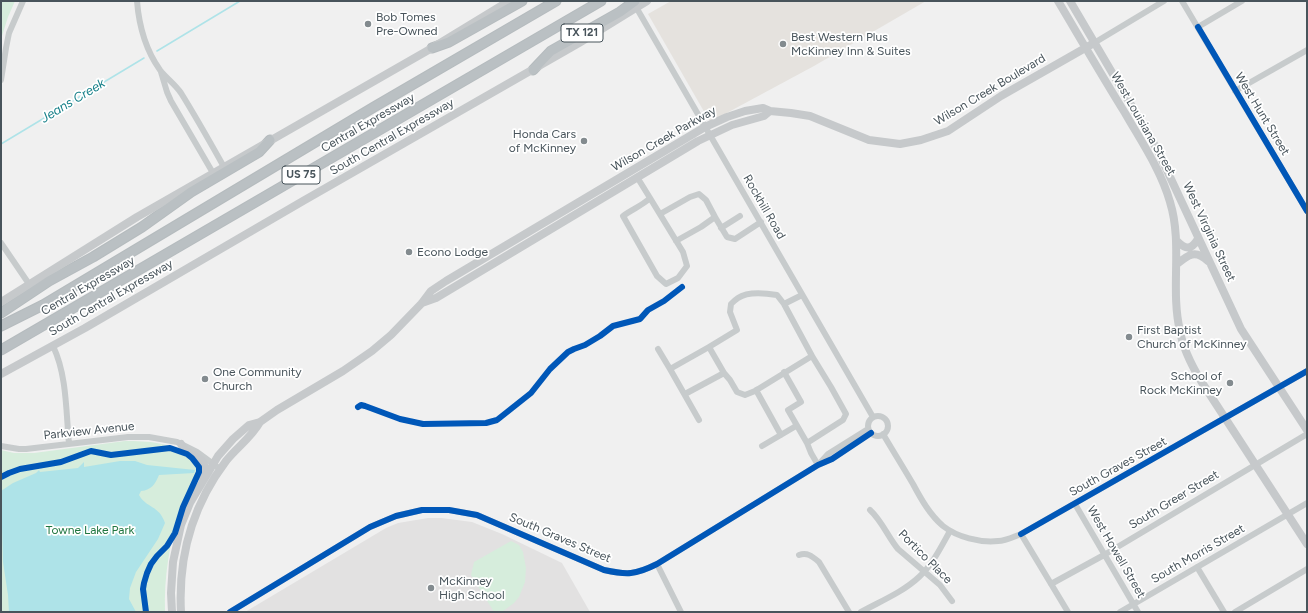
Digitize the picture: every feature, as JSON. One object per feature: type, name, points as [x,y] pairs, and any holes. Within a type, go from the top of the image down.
[{"type":"highway","points":[[432,48],[449,42],[522,1]]},
{"type":"highway","name":"Central Expressway","points":[[1,326],[42,305],[556,1]]},
{"type":"highway","name":"Central Expressway","points":[[1,350],[601,1]]},
{"type":"highway","name":"TX 121","points":[[533,70],[552,51],[636,4]]},
{"type":"highway","points":[[1,313],[49,281],[142,227],[191,192],[259,152],[270,140]]},
{"type":"main road","points":[[1,302],[137,217],[432,48],[509,1]]},
{"type":"main road","points":[[636,4],[647,1]]},
{"type":"main road","name":"West Louisiana Street","points":[[1058,1],[1144,145],[1169,196],[1174,216],[1177,241],[1177,309],[1182,339],[1189,359],[1196,373],[1307,544]]},
{"type":"main road","name":"West Virginia Street","points":[[1070,1],[1152,140],[1241,329],[1307,430]]},
{"type":"main road","name":"Wilson Creek Boulevard","points":[[770,111],[810,116],[869,140],[900,144],[921,140],[948,131],[1001,96],[1094,43]]},
{"type":"main road","name":"South Central Expressway","points":[[1,374],[53,346],[533,70]]},
{"type":"main road","name":"Wilson Creek Parkway","points":[[181,612],[181,570],[189,532],[200,502],[218,466],[218,456],[249,424],[260,422],[372,352],[422,303],[431,291],[446,281],[705,127],[727,116],[745,111],[763,108],[770,111],[764,116],[732,125],[710,134],[436,298],[422,303]]},
{"type":"main road","points":[[1144,145],[1152,140]]},
{"type":"main road","points":[[1177,241],[1188,248],[1194,245],[1198,239]]},
{"type":"main road","points":[[1177,264],[1189,255],[1195,254],[1200,255],[1209,261]]},
{"type":"main road","points":[[181,444],[185,450],[200,459],[204,463],[205,467],[186,508],[181,525]]},
{"type":"main road","name":"Wilson Creek Parkway","points":[[172,612],[171,593],[173,562],[181,525],[190,503],[203,480],[218,466]]},
{"type":"street","points":[[1,80],[9,34],[23,1]]},
{"type":"street","points":[[138,1],[141,30],[148,50],[160,71],[167,92],[213,173]]},
{"type":"street","name":"Wilson Creek Boulevard","points":[[1094,43],[1164,1]]},
{"type":"street","name":"West Hunt Street","points":[[1182,1],[1307,212]]},
{"type":"street","points":[[1198,27],[1242,1]]},
{"type":"street","name":"Rockhill Road","points":[[636,4],[705,127],[873,417]]},
{"type":"street","points":[[1235,91],[1307,50]]},
{"type":"street","points":[[160,71],[177,88],[224,166]]},
{"type":"street","points":[[184,123],[195,116]]},
{"type":"street","points":[[637,177],[660,214],[676,241],[687,266],[678,278],[666,284],[657,276],[623,216],[630,210],[645,203],[650,198]]},
{"type":"street","points":[[660,214],[690,197],[699,194],[706,200],[727,237],[735,239],[761,222]]},
{"type":"street","points":[[1300,199],[1306,196]]},
{"type":"street","points":[[721,228],[740,216]]},
{"type":"street","points":[[676,241],[715,217]]},
{"type":"street","points":[[1,243],[29,284]]},
{"type":"street","points":[[670,369],[738,330],[730,312],[731,304],[739,297],[750,294],[777,295],[784,304],[846,414],[843,420],[807,443]]},
{"type":"street","points":[[784,304],[802,295]]},
{"type":"street","points":[[53,346],[58,355],[63,378],[70,444]]},
{"type":"street","points":[[709,347],[724,373],[738,392],[745,395],[756,390],[812,356]]},
{"type":"street","points":[[658,349],[699,420]]},
{"type":"street","name":"South Graves Street","points":[[950,531],[966,538],[980,541],[997,542],[1010,539],[1307,371]]},
{"type":"street","points":[[784,372],[801,402],[788,410],[818,464]]},
{"type":"street","points":[[685,394],[724,373]]},
{"type":"street","points":[[756,390],[781,435]]},
{"type":"street","points":[[873,417],[881,417],[886,420],[887,426],[883,434],[877,436],[870,431],[868,423],[873,417]]},
{"type":"street","points":[[762,446],[796,426]]},
{"type":"street","name":"South Graves Street","points":[[230,612],[370,527],[396,516],[422,510],[449,510],[478,515],[604,570],[627,574],[635,573],[657,564],[818,464],[828,454],[870,431]]},
{"type":"street","points":[[861,612],[912,583],[924,572],[933,560],[950,531],[935,518],[926,506],[883,434]]},
{"type":"street","name":"South Greer Street","points":[[1051,584],[1104,555],[1307,434]]},
{"type":"street","name":"Parkview Avenue","points":[[1,446],[19,450],[140,436],[158,438],[181,444],[197,452],[218,466]]},
{"type":"street","name":"South Morris Street","points":[[1120,612],[1307,503]]},
{"type":"street","name":"West Howell Street","points":[[1074,504],[1138,612]]},
{"type":"street","name":"Portico Place","points":[[870,510],[878,519],[896,546],[940,585],[952,601]]},
{"type":"street","points":[[1021,534],[1068,612]]},
{"type":"street","points":[[798,555],[807,554],[819,562],[849,612]]},
{"type":"street","points":[[657,564],[681,612]]},
{"type":"street","points":[[1197,567],[1224,612]]},
{"type":"street","points":[[1234,612],[1307,569]]},
{"type":"shaded area","points":[[671,1],[926,1],[814,66],[710,122],[648,14]]},
{"type":"shaded area","name":"McKinney High School","points":[[428,518],[472,522],[502,534],[562,563],[590,612],[245,612],[386,528],[398,523]]},
{"type":"green space","points":[[1,1],[15,1],[1,39]]},
{"type":"green space","name":"Towne Lake Park","points":[[125,441],[142,441],[167,445],[189,457],[193,460],[197,467],[194,481],[181,509],[170,547],[165,586],[165,612],[1,612],[1,450],[14,453],[34,453]]},
{"type":"green space","points":[[511,541],[519,545],[523,552],[526,568],[525,582],[519,597],[514,603],[502,612],[494,612],[471,575],[474,562]]},
{"type":"water","name":"Towne Lake Park","points":[[120,461],[135,461],[147,465],[195,470],[194,473],[159,475],[153,486],[141,491],[139,495],[159,513],[165,523],[158,539],[136,572],[130,588],[129,599],[136,612],[9,612],[3,562],[1,491],[39,470],[40,472],[78,468],[84,462],[84,467]]},
{"type":"waterway","name":"Jeans Creek","points":[[157,51],[240,1]]},
{"type":"waterway","name":"Jeans Creek","points":[[1,144],[144,58]]},
{"type":"cycle path","points":[[1198,27],[1307,211]]},
{"type":"cycle path","points":[[358,407],[361,405],[365,406],[400,419],[423,424],[486,423],[497,420],[531,393],[550,369],[568,352],[585,345],[613,326],[640,319],[648,310],[664,301],[682,287]]},
{"type":"cycle path","points":[[1021,534],[1307,371]]},
{"type":"cycle path","points":[[230,612],[370,527],[396,516],[422,510],[449,510],[477,515],[604,570],[619,573],[637,572],[657,564],[818,465],[832,459],[871,433]]},
{"type":"cycle path","points":[[1,477],[20,469],[61,462],[91,451],[111,455],[170,448],[187,454],[192,458],[199,467],[199,472],[183,507],[175,533],[167,546],[151,564],[147,573],[143,589],[146,612]]},
{"type":"place","name":"Bob Tomes Pre-Owned","points":[[368,24]]},
{"type":"place","name":"Best Western Plus McKinney Inn & Suites","points":[[783,44]]},
{"type":"place","name":"Honda Cars of McKinney","points":[[584,141]]},
{"type":"place","name":"Econo Lodge","points":[[409,252]]},
{"type":"place","name":"First Baptist Church of McKinney","points":[[1129,337]]},
{"type":"place","name":"One Community Church","points":[[205,379]]},
{"type":"place","name":"School of Rock McKinney","points":[[1230,383]]},
{"type":"place","name":"McKinney High School","points":[[431,588]]}]
